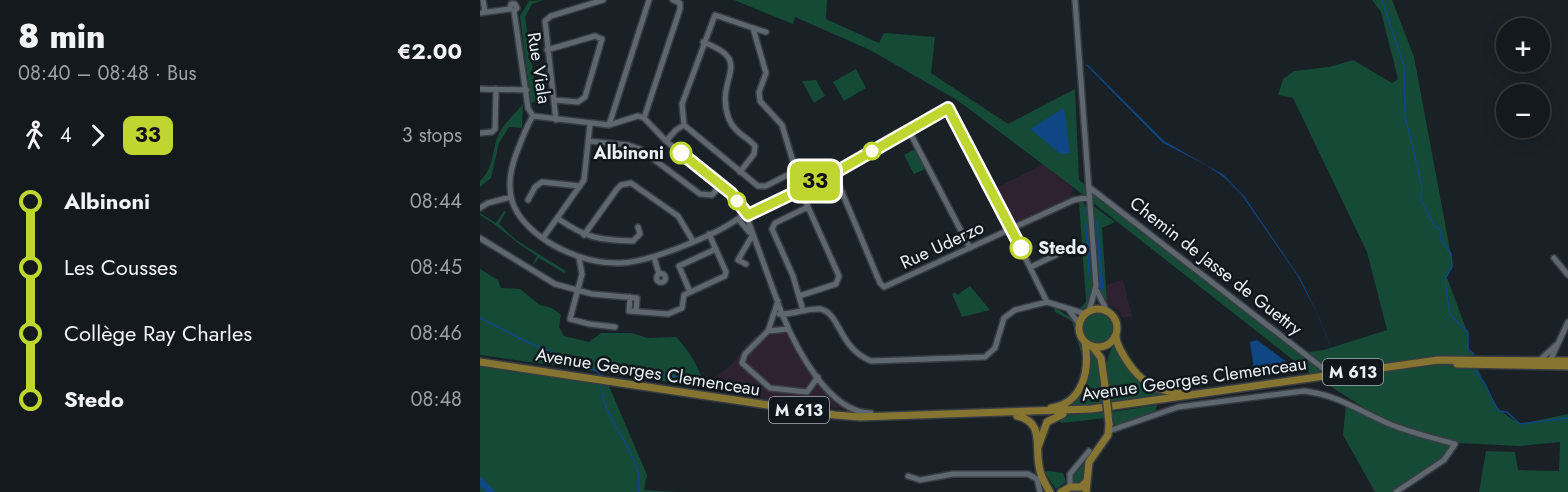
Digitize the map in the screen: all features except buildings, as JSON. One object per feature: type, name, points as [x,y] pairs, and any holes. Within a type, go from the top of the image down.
[{"type":"main road","points":[[1073,487],[1085,492],[1089,462],[1109,428],[1103,367],[1099,354],[1079,331],[1079,324],[1087,312],[1107,311],[1115,320],[1116,336],[1105,353],[1103,367]]},
{"type":"main road","name":"M 613","points":[[1116,336],[1118,345],[1139,378],[1153,388],[1164,392],[1272,384]]},
{"type":"main road","points":[[1089,344],[1098,348],[1110,343]]},
{"type":"main road","name":"M 613","points":[[992,414],[1054,408],[1072,400],[1080,390],[1084,379],[1089,344]]},
{"type":"main road","name":"M 613","points":[[1434,363],[1450,360],[1568,360]]},
{"type":"main road","name":"M 613","points":[[1434,363],[1549,360],[1568,366]]},
{"type":"main road","name":"Avenue Georges Clemenceau","points":[[480,362],[835,415],[880,416],[1075,410],[1434,363]]},
{"type":"main road","points":[[1038,447],[1044,426],[1055,416],[1132,404]]},
{"type":"main road","name":"M 613","points":[[992,414],[1016,415],[1030,420],[1037,429],[1039,467],[1048,488],[1062,492]]},
{"type":"main road","points":[[1062,492],[1083,485],[1088,479]]},
{"type":"street","points":[[483,0],[483,13],[516,5]]},
{"type":"street","points":[[556,120],[544,25],[548,18],[603,0]]},
{"type":"street","points":[[609,125],[649,0]]},
{"type":"street","points":[[644,118],[681,5],[673,0]]},
{"type":"street","points":[[1076,0],[1096,286],[1107,311]]},
{"type":"street","name":"Rue Viala","points":[[511,197],[511,169],[526,126],[533,116],[528,108],[516,5]]},
{"type":"street","points":[[766,32],[715,15],[703,42],[682,104],[684,125],[740,172],[762,187],[795,171]]},
{"type":"street","points":[[753,28],[766,73],[759,92],[760,102],[782,124],[801,189],[840,279],[836,284],[799,296]]},
{"type":"street","points":[[547,50],[595,36],[602,39],[583,99],[578,102],[554,100]]},
{"type":"street","points":[[703,42],[722,49],[729,56],[731,69],[723,93],[723,102],[732,126],[755,146],[754,154],[740,172]]},
{"type":"street","points":[[480,89],[527,90]]},
{"type":"street","points":[[480,133],[492,132],[495,129],[496,89]]},
{"type":"street","points":[[480,208],[488,203],[511,197],[518,215],[543,238],[579,258],[593,261],[630,262],[654,257],[732,223],[749,218],[948,108],[1012,229],[1047,302]]},
{"type":"street","points":[[533,116],[609,125],[638,116],[644,118],[666,141],[722,185],[731,193],[749,218],[752,236],[788,329],[826,390],[844,406],[880,416]]},
{"type":"street","points":[[543,238],[584,180],[590,123]]},
{"type":"street","points":[[666,141],[675,130],[684,125]]},
{"type":"street","points":[[818,180],[834,173],[906,130]]},
{"type":"street","points":[[906,130],[970,248]]},
{"type":"street","points":[[588,141],[628,145],[640,149],[700,194],[712,195],[722,185]]},
{"type":"street","name":"Rue Uderzo","points":[[834,173],[880,283],[884,287],[1074,200],[1090,197]]},
{"type":"street","points":[[528,200],[542,182],[580,186]]},
{"type":"street","points":[[584,235],[621,185],[631,183],[678,216],[693,241]]},
{"type":"street","name":"Chemin de Jasse de Guettry","points":[[1089,187],[1324,369]]},
{"type":"street","points":[[739,205],[741,220],[752,236]]},
{"type":"street","points":[[802,307],[772,229],[775,224],[808,207]]},
{"type":"street","points":[[557,218],[584,235],[603,240],[633,240],[640,234],[638,227]]},
{"type":"street","points":[[741,220],[749,218]]},
{"type":"street","points":[[480,238],[555,284],[578,290],[637,298],[636,311],[673,313],[682,308],[684,295],[726,274],[709,234]]},
{"type":"street","points":[[746,264],[738,260],[752,236]]},
{"type":"street","points":[[690,292],[679,267],[716,249]]},
{"type":"street","points":[[1031,267],[1060,253]]},
{"type":"street","points":[[654,257],[659,274]]},
{"type":"street","points":[[579,258],[582,274],[570,319],[615,327]]},
{"type":"street","points":[[1554,258],[1568,275]]},
{"type":"street","points":[[582,274],[593,261]]},
{"type":"street","points":[[774,315],[816,309],[826,311],[835,319],[846,343],[859,356],[882,363],[985,357],[995,348],[1007,315],[1015,310],[1047,302],[1067,309],[1087,312],[1096,286]]},
{"type":"street","points":[[778,301],[768,331],[742,358],[742,363],[766,387],[807,392],[813,387],[818,377]]},
{"type":"street","points":[[1067,309],[1079,324]]},
{"type":"street","points":[[1549,360],[1568,322]]},
{"type":"street","points":[[768,331],[788,329]]},
{"type":"street","points":[[1560,339],[1557,352],[1561,358],[1568,360]]},
{"type":"street","points":[[1109,428],[1178,407],[1304,391],[1348,402],[1390,424],[1455,444],[1444,460],[1403,490],[1396,492]]},
{"type":"street","points":[[1073,487],[1070,474],[1089,451]]},
{"type":"street","points":[[908,476],[920,480],[953,474],[1028,474],[1037,479],[1040,492]]},
{"type":"shaded area","points":[[1044,164],[1073,187],[1071,197],[1014,225],[996,188]]},
{"type":"shaded area","points":[[1123,280],[1132,316],[1123,318],[1117,309],[1107,303],[1106,285]]},
{"type":"shaded area","points":[[776,323],[790,338],[818,385],[840,408],[780,403],[704,387],[731,365],[750,341]]},
{"type":"green space","points":[[543,0],[532,4],[525,17],[537,100],[531,104],[520,16],[529,1]]},
{"type":"green space","points":[[734,0],[827,0],[826,19],[879,43],[884,33],[935,37],[931,73],[1008,124],[1075,89],[1079,180],[1300,353],[1324,350],[1387,330],[1367,252],[1293,98],[1278,95],[1283,79],[1294,71],[1329,67],[1353,60],[1392,83],[1398,79],[1381,12],[1372,0],[1392,0],[1414,57],[1453,266],[1446,275],[1467,331],[1469,351],[1473,354],[1483,381],[1499,409],[1520,424],[1568,414],[1568,492],[1479,492],[1486,451],[1515,452],[1518,470],[1559,471],[1560,442],[1519,446],[1459,443],[1400,425],[1369,411],[1311,374],[1073,187],[957,100],[870,50],[795,17],[793,24]]},
{"type":"green space","points":[[856,69],[866,88],[844,101],[833,82]]},
{"type":"green space","points":[[816,80],[825,96],[814,103],[802,81]]},
{"type":"green space","points":[[523,104],[522,128],[509,127],[499,143],[491,178],[480,187],[480,181],[490,166],[499,133]]},
{"type":"green space","points":[[915,149],[925,169],[914,174],[904,155]]},
{"type":"green space","points":[[1082,201],[1088,209],[1093,287],[1088,309],[1078,311],[1086,302],[1079,202]]},
{"type":"green space","points":[[1092,205],[1115,222],[1102,228],[1107,302],[1102,301],[1098,287]]},
{"type":"green space","points":[[504,211],[506,212],[499,224],[516,240],[566,271],[564,273],[539,258],[532,266],[537,256],[480,215],[480,213],[496,223]]},
{"type":"green space","points":[[480,269],[498,280],[501,288],[520,289],[540,305],[552,308],[561,315],[559,327],[564,336],[589,342],[601,333],[632,333],[647,338],[676,337],[694,360],[704,387],[480,355]]},
{"type":"green space","points":[[970,286],[990,310],[962,317],[952,294],[955,292],[957,295]]},
{"type":"green space","points":[[1054,307],[1076,321],[1083,360],[1072,321],[1055,312]]},
{"type":"green space","points":[[1098,312],[1109,317],[1114,328],[1109,339],[1098,344],[1087,339],[1082,328],[1087,317]]},
{"type":"green space","points":[[1114,345],[1137,379],[1147,387],[1170,396],[1112,405],[1107,366]]},
{"type":"green space","points":[[1089,351],[1096,357],[1103,405],[1060,408],[1077,398],[1082,392],[1087,378]]},
{"type":"green space","points":[[480,366],[609,386],[647,475],[644,490],[677,492],[480,492]]},
{"type":"green space","points":[[1346,403],[1390,427],[1457,447],[1445,464],[1402,492],[1375,492],[1343,435]]},
{"type":"green space","points":[[1157,405],[1155,412],[1117,426],[1113,423],[1112,412]]},
{"type":"green space","points":[[1105,412],[1106,418],[1061,423],[1060,416]]},
{"type":"green space","points":[[1087,459],[1086,478],[1075,484],[1071,478]]},
{"type":"green space","points":[[1044,472],[1063,473],[1066,482],[1056,489]]},
{"type":"water","points":[[1085,64],[1164,141],[1224,175],[1244,196],[1300,278],[1320,319],[1339,370],[1318,315],[1297,275],[1241,194],[1225,178],[1206,165],[1163,143]]},
{"type":"water","points":[[1064,108],[1070,153],[1061,154],[1030,129]]},
{"type":"water","points":[[1084,207],[1089,243],[1090,299]]},
{"type":"water","points":[[1096,218],[1098,222],[1104,291],[1100,289]]},
{"type":"water","points":[[1257,340],[1299,371],[1255,376],[1250,342]]},
{"type":"waterway","points":[[1382,0],[1404,66],[1405,116],[1422,187],[1421,200],[1435,227],[1440,229],[1441,240],[1451,254],[1452,267],[1445,279],[1450,315],[1468,332],[1468,349],[1474,354]]},
{"type":"waterway","points":[[480,318],[525,341],[597,371],[601,377]]},
{"type":"waterway","points":[[602,374],[611,369],[698,379]]},
{"type":"waterway","points":[[1474,371],[1484,382],[1498,411],[1507,412],[1520,424],[1568,418]]},
{"type":"waterway","points":[[601,382],[602,393],[610,416],[635,462],[639,475],[639,492]]},
{"type":"waterway","points":[[480,481],[491,492]]},
{"type":"bus line","name":"33","points":[[681,153],[731,193],[748,215],[829,176],[944,108],[948,108],[1021,248]]},
{"type":"place","name":"Albinoni","points":[[681,153]]},
{"type":"place","name":"Stedo","points":[[1021,248]]}]
